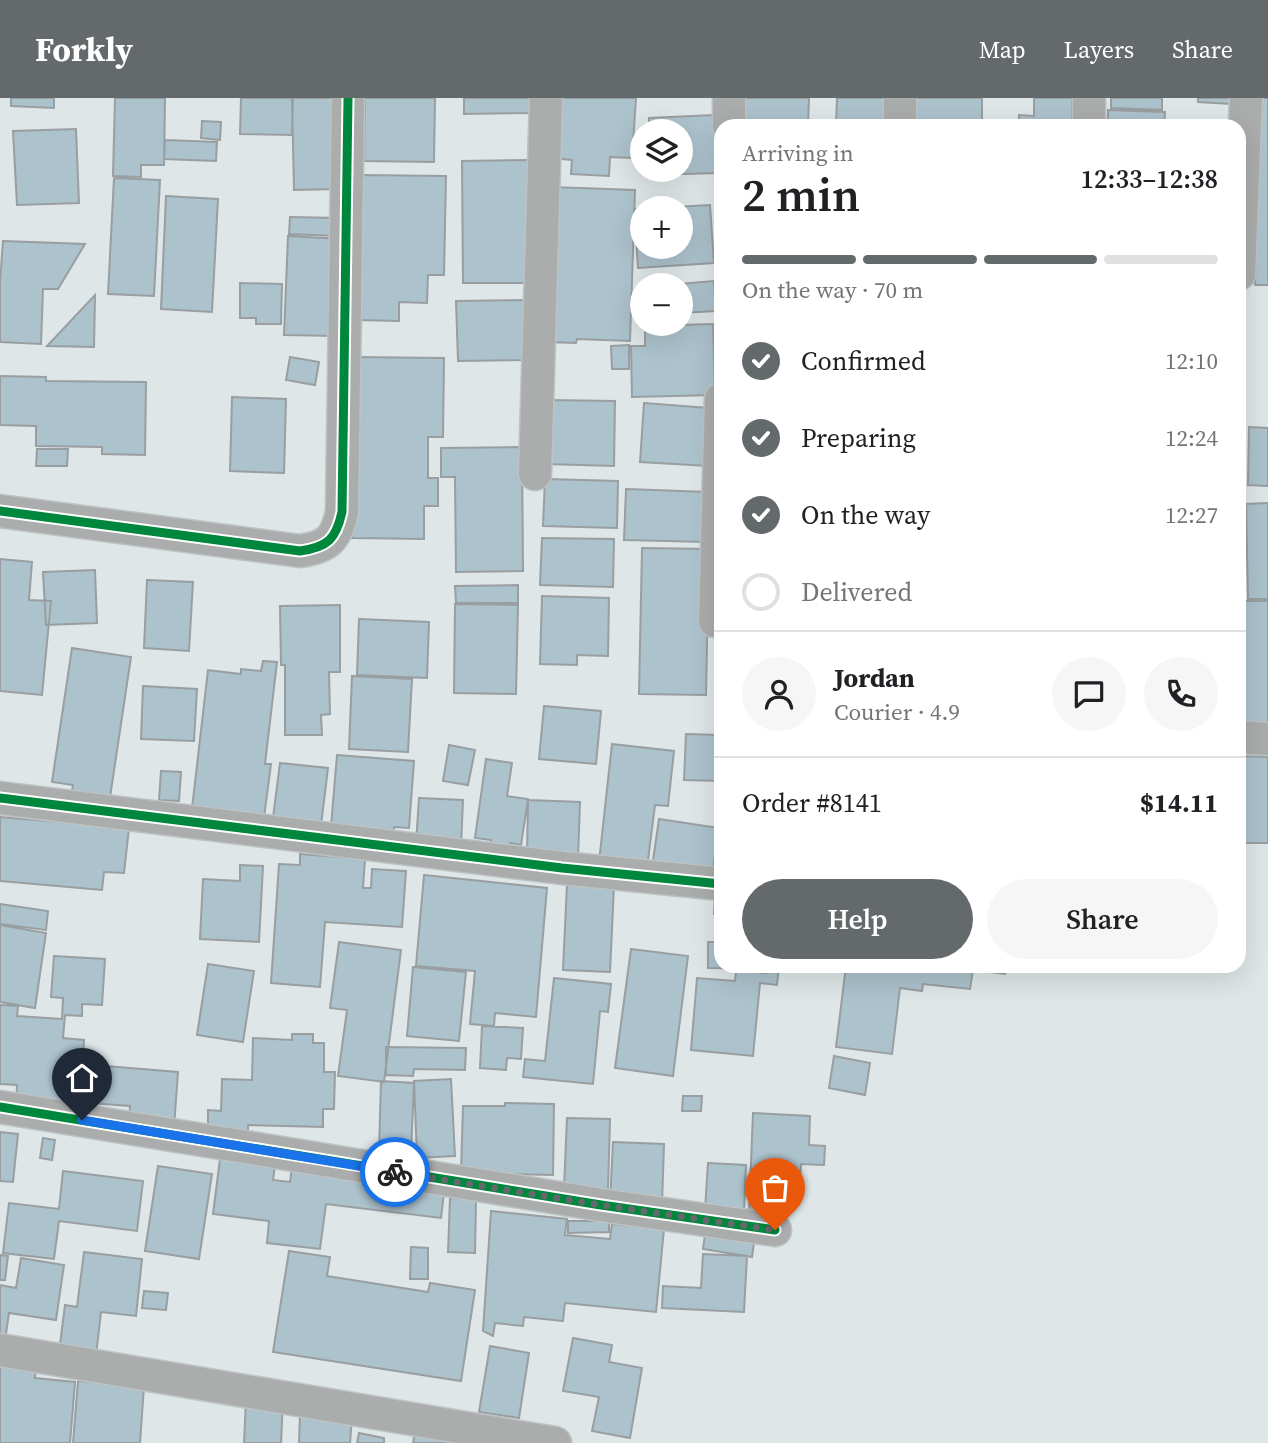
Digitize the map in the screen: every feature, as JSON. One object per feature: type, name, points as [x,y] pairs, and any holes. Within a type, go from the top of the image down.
[{"type":"street","points":[[0,512],[300,551],[316,548],[329,541],[338,527],[342,512],[348,98]]},
{"type":"street","points":[[535,474],[546,98]]},
{"type":"street","points":[[729,98],[729,119]]},
{"type":"street","points":[[900,98],[900,119]]},
{"type":"street","points":[[1089,98],[1089,119]]},
{"type":"street","points":[[1245,119],[1246,98]]},
{"type":"street","points":[[1246,737],[1268,739]]},
{"type":"street","points":[[0,798],[562,868],[714,883]]},
{"type":"street","points":[[0,1107],[601,1205],[775,1230]]},
{"type":"street","points":[[0,1350],[555,1443]]},
{"type":"building","points":[[11,98],[54,98],[54,108],[11,106]]},
{"type":"building","points":[[115,98],[165,98],[164,165],[141,165],[141,177],[113,176]]},
{"type":"building","points":[[241,98],[293,98],[292,135],[240,134]]},
{"type":"building","points":[[292,98],[338,98],[340,189],[294,190]]},
{"type":"building","points":[[365,98],[435,98],[434,162],[364,161]]},
{"type":"building","points":[[464,98],[533,98],[533,113],[464,114]]},
{"type":"building","points":[[557,98],[636,98],[635,119],[630,119],[630,158],[610,157],[609,176],[571,174],[572,160],[553,158]]},
{"type":"building","points":[[740,98],[809,98],[808,119],[739,119]]},
{"type":"building","points":[[837,98],[887,98],[886,119],[836,119]]},
{"type":"building","points":[[912,98],[982,98],[982,119],[911,119]]},
{"type":"building","points":[[1034,98],[1072,98],[1072,119],[1019,119],[1019,115],[1034,116]]},
{"type":"building","points":[[1111,98],[1162,98],[1162,110],[1111,108]]},
{"type":"building","points":[[1198,98],[1232,98],[1231,104],[1198,102]]},
{"type":"building","points":[[1260,98],[1268,98],[1268,285],[1255,285]]},
{"type":"building","points":[[1108,110],[1165,112],[1164,119],[1108,119]]},
{"type":"building","points":[[714,115],[714,173],[693,174],[693,119],[649,119]]},
{"type":"building","points":[[202,121],[221,122],[220,140],[201,138]]},
{"type":"building","points":[[76,129],[79,203],[17,205],[13,131]]},
{"type":"building","points":[[165,140],[217,142],[216,161],[164,159]]},
{"type":"building","points":[[529,160],[530,283],[463,283],[462,161]]},
{"type":"building","points":[[361,175],[446,176],[444,275],[428,275],[427,303],[399,302],[399,321],[358,320]]},
{"type":"building","points":[[114,178],[160,180],[154,296],[108,294]]},
{"type":"building","points":[[552,187],[635,190],[635,196],[630,196],[630,259],[633,259],[632,273],[630,273],[630,341],[577,339],[576,343],[547,342]]},
{"type":"building","points":[[166,196],[218,199],[212,312],[161,309]]},
{"type":"building","points":[[710,205],[714,263],[638,268],[637,259],[693,259],[693,206]]},
{"type":"building","points":[[290,217],[338,218],[337,236],[289,234]]},
{"type":"building","points":[[288,236],[342,239],[337,336],[284,335]]},
{"type":"building","points":[[3,241],[85,244],[58,289],[43,289],[41,344],[0,342]]},
{"type":"building","points":[[714,281],[714,311],[693,312],[693,283]]},
{"type":"building","points":[[240,283],[282,284],[281,324],[256,324],[256,318],[240,318]]},
{"type":"building","points":[[95,295],[94,347],[47,346]]},
{"type":"building","points":[[525,300],[527,360],[458,361],[456,301]]},
{"type":"building","points":[[713,324],[714,395],[632,397],[631,346],[645,346],[645,336],[693,336],[693,325]]},
{"type":"building","points":[[629,345],[629,369],[612,369],[611,346]]},
{"type":"building","points":[[290,357],[319,362],[315,385],[286,380]]},
{"type":"building","points":[[355,357],[444,358],[443,437],[428,437],[428,478],[438,478],[438,506],[424,506],[424,539],[352,538]]},
{"type":"building","points":[[0,376],[46,377],[46,381],[146,382],[145,455],[102,454],[102,447],[36,446],[36,426],[0,425]]},
{"type":"building","points":[[232,397],[286,399],[284,473],[230,471]]},
{"type":"building","points":[[546,400],[615,401],[614,466],[545,464]]},
{"type":"building","points":[[644,403],[708,408],[708,466],[640,462]]},
{"type":"building","points":[[1249,427],[1268,428],[1268,486],[1248,485]]},
{"type":"building","points":[[522,447],[523,571],[456,572],[455,477],[441,477],[441,448]]},
{"type":"building","points":[[37,449],[68,449],[67,466],[36,466]]},
{"type":"building","points":[[545,479],[618,481],[617,528],[543,526]]},
{"type":"building","points":[[626,489],[708,492],[707,542],[624,540]]},
{"type":"building","points":[[1268,503],[1268,599],[1248,599],[1246,504]]},
{"type":"building","points":[[542,538],[614,539],[613,587],[540,585]]},
{"type":"building","points":[[642,548],[709,549],[706,695],[639,694]]},
{"type":"building","points":[[0,559],[32,562],[29,600],[51,601],[42,695],[0,691]]},
{"type":"building","points":[[95,570],[97,623],[46,625],[43,572]]},
{"type":"building","points":[[147,580],[193,582],[189,651],[144,648]]},
{"type":"building","points":[[518,585],[518,603],[456,603],[455,586]]},
{"type":"building","points":[[542,596],[609,598],[608,656],[577,655],[577,665],[540,664]]},
{"type":"building","points":[[1246,601],[1268,601],[1268,732],[1246,732]]},
{"type":"building","points":[[455,604],[518,605],[516,694],[454,693]]},
{"type":"building","points":[[340,605],[340,672],[329,672],[330,714],[321,715],[322,735],[285,735],[285,665],[281,665],[280,606]]},
{"type":"building","points":[[359,619],[429,622],[427,678],[357,675]]},
{"type":"building","points":[[72,648],[131,657],[109,804],[71,798],[73,785],[52,782]]},
{"type":"building","points":[[263,661],[277,662],[265,764],[271,764],[263,825],[191,817],[208,670],[241,674],[241,669],[261,671]]},
{"type":"building","points":[[352,676],[412,679],[408,752],[349,749]]},
{"type":"building","points":[[143,686],[197,689],[194,741],[141,739]]},
{"type":"building","points":[[544,706],[601,711],[596,764],[539,759]]},
{"type":"building","points":[[686,734],[714,735],[714,781],[684,780]]},
{"type":"building","points":[[612,744],[674,751],[668,806],[655,805],[647,868],[599,862]]},
{"type":"building","points":[[449,745],[475,750],[468,785],[443,781]]},
{"type":"building","points":[[337,755],[414,761],[409,828],[394,827],[392,842],[330,838]]},
{"type":"building","points":[[1246,756],[1268,757],[1268,843],[1246,843]]},
{"type":"building","points":[[486,759],[512,763],[507,796],[528,799],[521,845],[510,843],[509,852],[490,849],[491,840],[475,838]]},
{"type":"building","points":[[280,763],[328,768],[321,825],[273,818]]},
{"type":"building","points":[[161,771],[181,772],[179,801],[159,800]]},
{"type":"building","points":[[419,798],[463,800],[461,847],[416,844]]},
{"type":"building","points":[[528,800],[580,802],[578,859],[527,856]]},
{"type":"building","points":[[0,817],[129,828],[124,873],[104,872],[102,890],[0,881]]},
{"type":"building","points":[[659,819],[714,827],[712,876],[652,867]]},
{"type":"building","points":[[300,854],[365,859],[363,888],[371,888],[372,869],[406,871],[402,927],[325,922],[320,987],[271,983],[279,864],[300,865]]},
{"type":"building","points":[[240,865],[263,866],[259,942],[200,939],[203,879],[240,881]]},
{"type":"building","points":[[424,875],[547,888],[536,1017],[495,1013],[494,1026],[470,1024],[475,971],[416,966]]},
{"type":"building","points":[[567,884],[614,886],[610,972],[563,970]]},
{"type":"building","points":[[0,904],[48,911],[46,930],[0,924]]},
{"type":"building","points":[[0,925],[46,933],[35,1008],[0,1002]]},
{"type":"building","points":[[339,942],[401,950],[384,1082],[338,1076],[347,1010],[330,1008]]},
{"type":"building","points":[[708,942],[714,942],[714,968],[708,968]]},
{"type":"building","points":[[631,949],[688,956],[673,1076],[615,1068]]},
{"type":"building","points":[[54,956],[105,959],[102,1005],[82,1004],[82,1016],[65,1015],[63,1038],[84,1040],[79,1112],[16,1107],[17,1085],[0,1084],[0,1005],[18,1006],[17,1016],[62,1019],[63,998],[51,997]]},
{"type":"building","points":[[208,964],[254,971],[243,1042],[197,1035]]},
{"type":"building","points":[[413,967],[466,972],[459,1041],[407,1036]]},
{"type":"building","points":[[736,973],[778,973],[777,985],[760,983],[753,1056],[691,1050],[697,978],[735,981]]},
{"type":"building","points":[[845,973],[973,973],[970,989],[923,984],[922,991],[900,988],[892,1054],[836,1047]]},
{"type":"building","points":[[554,978],[611,984],[608,1012],[600,1011],[593,1084],[523,1077],[525,1059],[545,1061]]},
{"type":"building","points":[[482,1026],[523,1028],[521,1059],[507,1058],[506,1070],[480,1068]]},
{"type":"building","points":[[292,1034],[313,1034],[313,1043],[324,1043],[324,1072],[335,1072],[334,1109],[323,1109],[323,1127],[248,1125],[248,1135],[208,1133],[208,1110],[221,1111],[222,1079],[252,1080],[253,1038],[292,1040]]},
{"type":"building","points":[[386,1047],[466,1048],[465,1070],[414,1069],[413,1076],[386,1075]]},
{"type":"building","points":[[834,1056],[870,1063],[865,1095],[829,1088]]},
{"type":"building","points":[[93,1065],[178,1072],[174,1127],[129,1123],[130,1106],[90,1103]]},
{"type":"building","points":[[451,1079],[455,1156],[417,1158],[414,1081]]},
{"type":"building","points":[[381,1081],[414,1083],[411,1152],[379,1151]]},
{"type":"building","points":[[683,1096],[702,1096],[701,1111],[682,1111]]},
{"type":"building","points":[[505,1103],[554,1104],[553,1175],[461,1173],[463,1106],[505,1106]]},
{"type":"building","points":[[753,1113],[810,1116],[809,1145],[825,1146],[824,1165],[801,1164],[799,1196],[770,1195],[770,1214],[749,1212]]},
{"type":"building","points":[[567,1118],[610,1119],[608,1189],[564,1188]]},
{"type":"building","points":[[0,1132],[18,1134],[13,1182],[0,1181]]},
{"type":"building","points":[[43,1138],[55,1140],[52,1160],[40,1158]]},
{"type":"building","points":[[613,1142],[664,1144],[662,1205],[610,1203]]},
{"type":"building","points":[[221,1151],[276,1158],[273,1180],[290,1182],[293,1159],[447,1168],[441,1218],[326,1204],[320,1249],[267,1243],[269,1221],[213,1214]]},
{"type":"building","points":[[708,1163],[746,1165],[744,1211],[705,1209]]},
{"type":"building","points":[[158,1166],[212,1174],[199,1259],[145,1251]]},
{"type":"building","points":[[63,1171],[143,1181],[137,1231],[59,1221],[54,1259],[3,1253],[9,1203],[59,1209]]},
{"type":"building","points":[[450,1198],[476,1199],[475,1253],[448,1252]]},
{"type":"building","points":[[491,1211],[567,1219],[565,1235],[610,1239],[612,1224],[664,1229],[656,1312],[565,1303],[563,1321],[524,1317],[523,1326],[495,1323],[493,1336],[483,1331]]},
{"type":"building","points":[[568,1221],[609,1221],[609,1232],[568,1233]]},
{"type":"building","points":[[706,1228],[755,1236],[752,1257],[703,1249]]},
{"type":"building","points":[[411,1247],[428,1248],[428,1279],[410,1279]]},
{"type":"building","points":[[289,1251],[330,1257],[327,1276],[428,1292],[430,1283],[475,1290],[461,1381],[273,1352]]},
{"type":"building","points":[[84,1252],[142,1259],[136,1316],[101,1312],[96,1356],[59,1352],[65,1305],[77,1307]]},
{"type":"building","points":[[703,1254],[747,1256],[744,1312],[662,1308],[663,1286],[701,1288]]},
{"type":"building","points":[[0,1255],[8,1256],[5,1280],[0,1280]]},
{"type":"building","points":[[21,1258],[64,1265],[56,1320],[9,1313],[4,1347],[0,1347],[0,1285],[16,1288]]},
{"type":"building","points":[[144,1291],[168,1293],[166,1310],[142,1308]]},
{"type":"building","points":[[573,1338],[612,1345],[609,1362],[642,1368],[630,1438],[592,1431],[599,1397],[563,1391]]},
{"type":"building","points":[[490,1346],[529,1353],[519,1418],[479,1412]]},
{"type":"building","points":[[0,1365],[36,1368],[35,1378],[75,1382],[70,1443],[0,1443]]},
{"type":"building","points":[[78,1381],[144,1386],[140,1443],[73,1443]]},
{"type":"building","points":[[246,1399],[283,1401],[281,1443],[244,1443]]},
{"type":"building","points":[[300,1415],[352,1417],[350,1443],[299,1443]]},
{"type":"building","points":[[416,1426],[451,1432],[449,1443],[413,1443]]},
{"type":"building","points":[[359,1433],[384,1438],[384,1443],[357,1443]]},
{"type":"cycle path","points":[[0,511],[300,551],[318,547],[329,540],[337,529],[342,512],[348,98]]},
{"type":"cycle path","points":[[0,798],[562,868],[714,883]]},
{"type":"cycle path","points":[[0,1107],[601,1205],[775,1230]]},
{"type":"way so far","points":[[395,1172],[775,1230]]},
{"type":"route","points":[[82,1120],[395,1172]]}]
